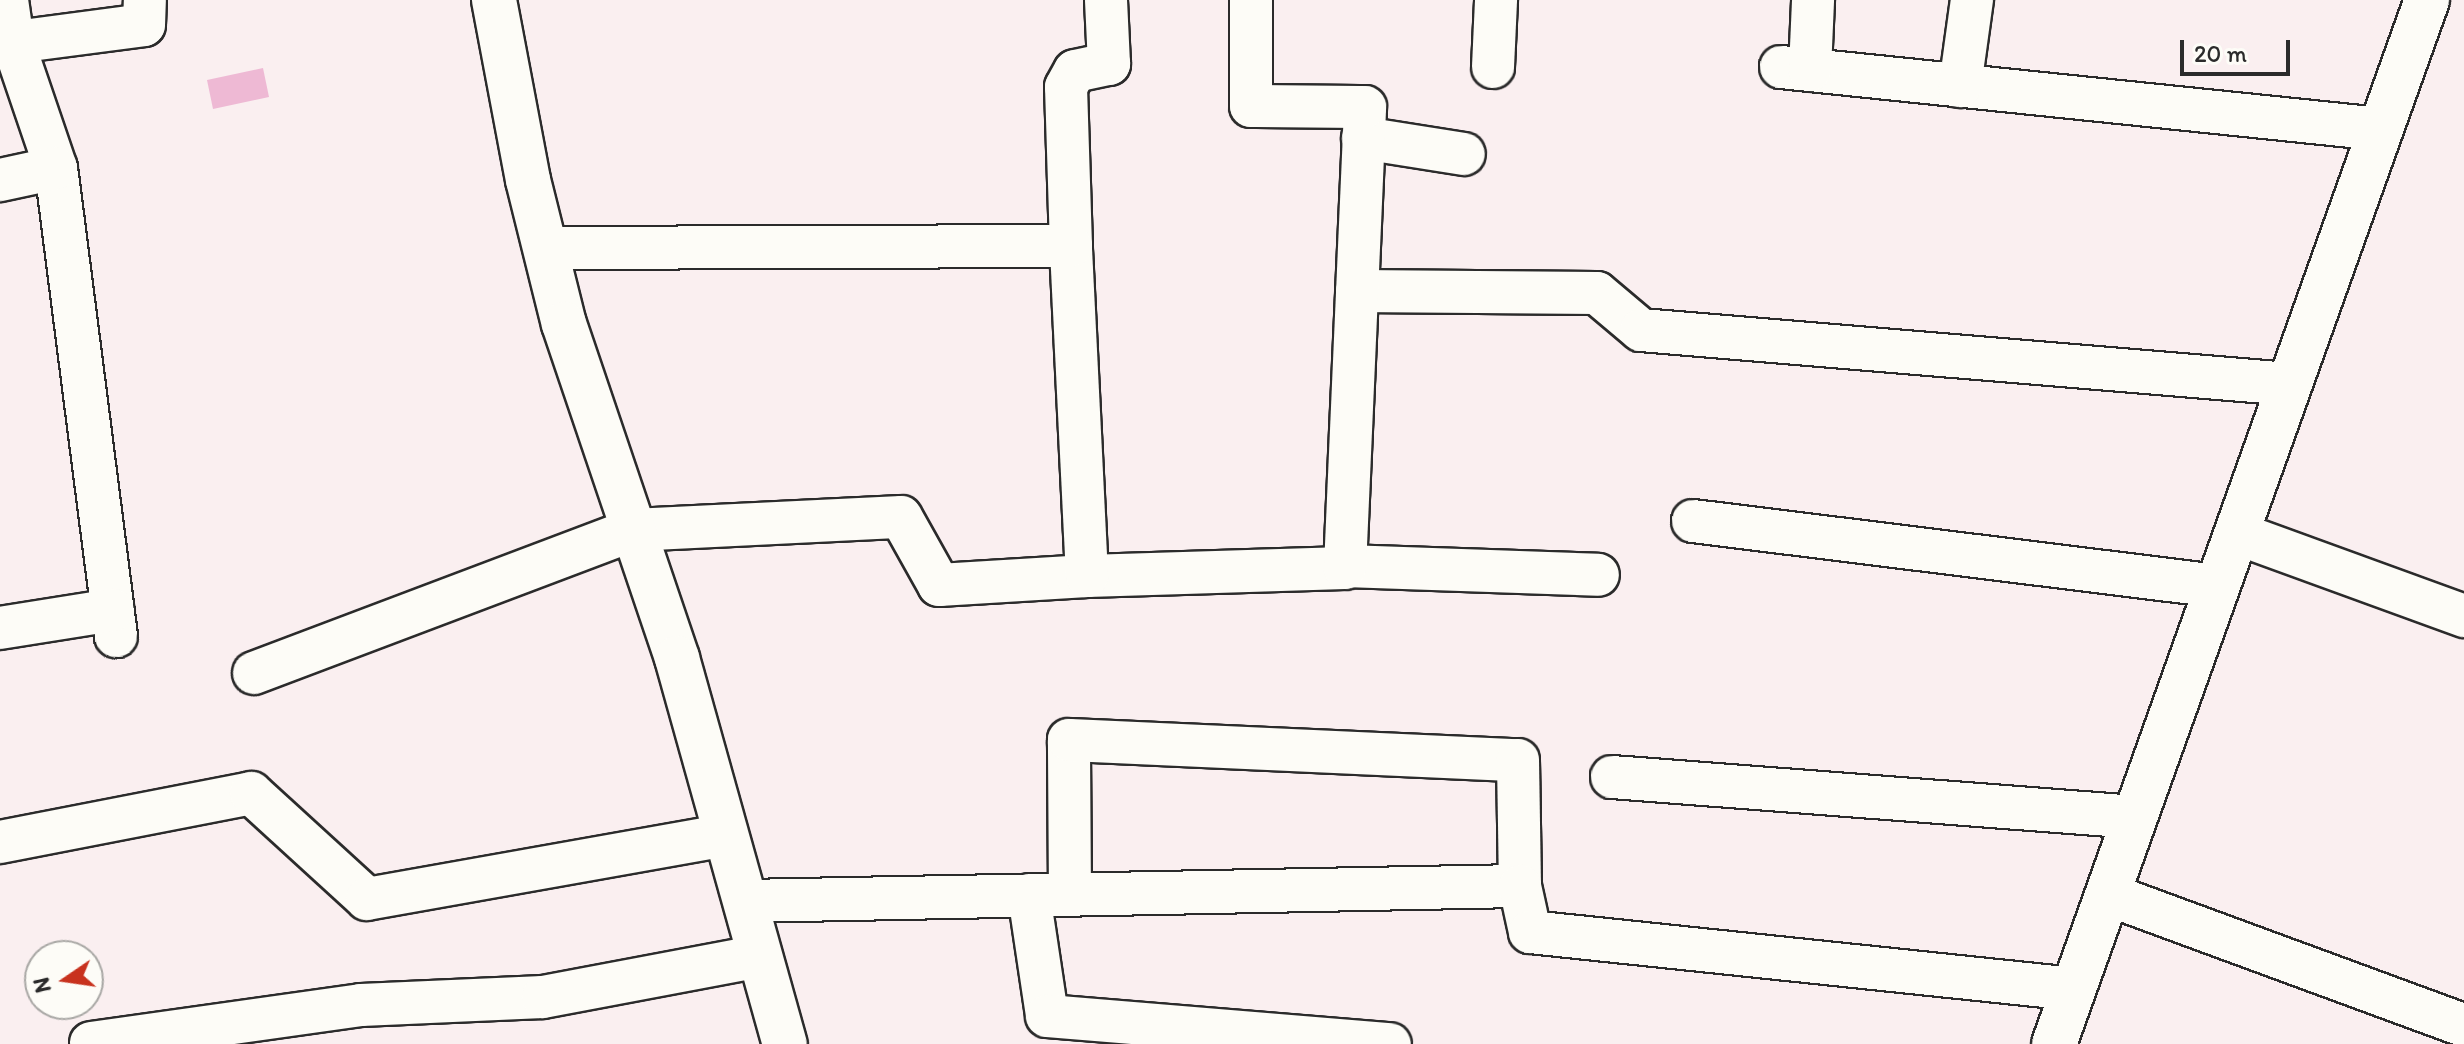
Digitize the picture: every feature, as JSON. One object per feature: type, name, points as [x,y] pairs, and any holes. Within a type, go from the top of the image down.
[{"type":"street","points":[[0,628],[115,623],[56,168],[6,43],[7,0]]},
{"type":"street","points":[[6,43],[144,25],[145,0]]},
{"type":"street","points":[[494,0],[545,248],[564,324],[677,658],[785,1044]]},
{"type":"street","points":[[1087,576],[1066,87],[1075,71],[1109,64],[1113,55],[1106,0]]},
{"type":"street","points":[[1251,0],[1251,106],[1365,107],[1345,566]]},
{"type":"street","points":[[1493,67],[1496,0]]},
{"type":"street","points":[[1813,0],[1795,68],[2380,129]]},
{"type":"street","points":[[1960,86],[1972,0]]},
{"type":"street","points":[[2054,1044],[2427,0]]},
{"type":"street","points":[[1363,138],[1464,154]]},
{"type":"street","points":[[0,180],[56,168]]},
{"type":"street","points":[[545,248],[1071,246]]},
{"type":"street","points":[[1357,291],[1597,293],[1641,330],[2289,384]]},
{"type":"street","points":[[254,673],[633,530],[901,517],[939,585],[1345,566],[1598,575]]},
{"type":"street","points":[[1693,521],[2217,586]]},
{"type":"street","points":[[2236,533],[2464,616]]},
{"type":"street","points":[[1070,894],[1069,740],[1518,760],[1520,886],[1530,932],[2073,989]]},
{"type":"street","points":[[1612,777],[2135,817]]},
{"type":"street","points":[[0,842],[251,793],[367,899],[726,835]]},
{"type":"street","points":[[745,901],[1520,886]]},
{"type":"street","points":[[2107,894],[2464,1025]]},
{"type":"street","points":[[1029,895],[1047,1016],[1390,1044]]},
{"type":"street","points":[[91,1043],[361,1005],[543,997],[760,956]]},
{"type":"building","points":[[263,68],[269,97],[213,109],[207,80]]}]
